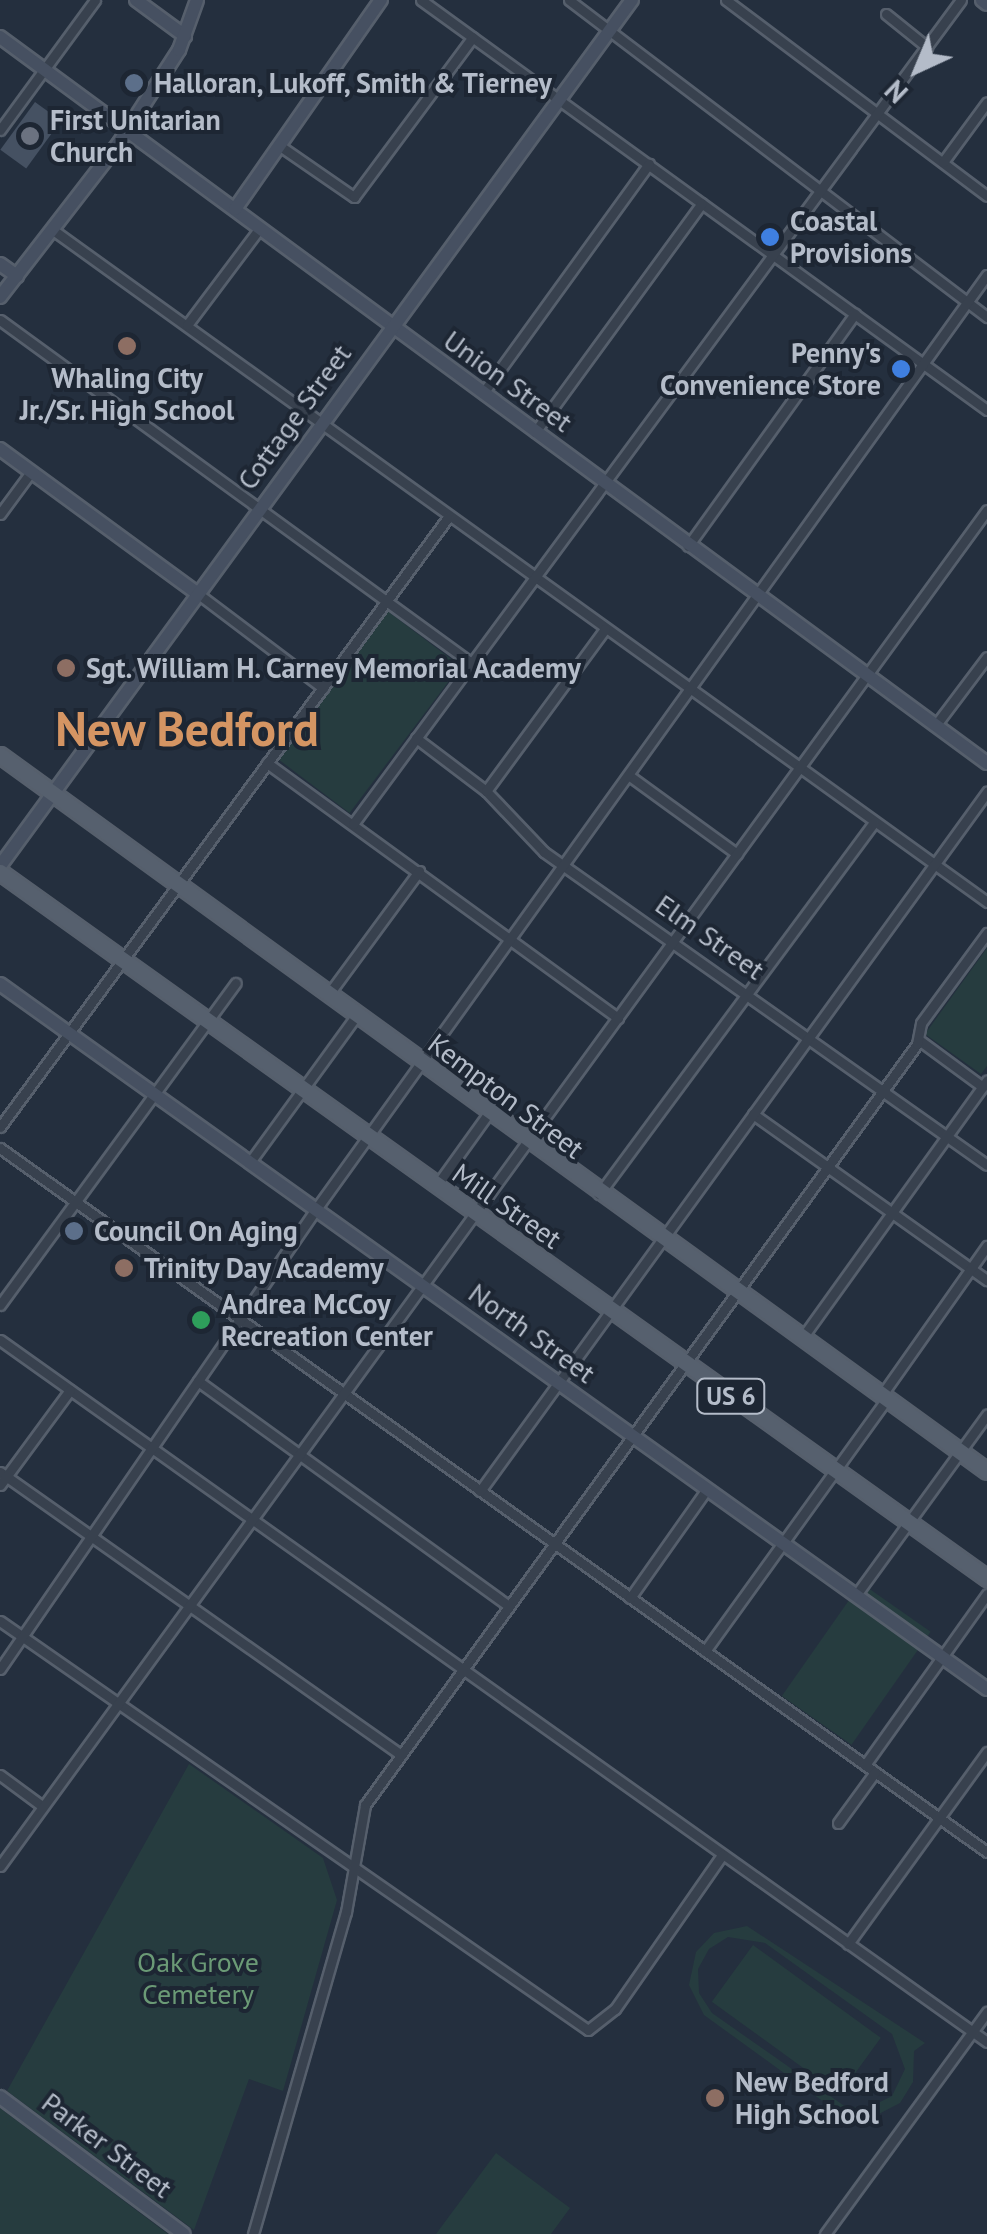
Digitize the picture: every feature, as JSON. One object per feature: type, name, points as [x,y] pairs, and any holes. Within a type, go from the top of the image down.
[{"type":"main road","points":[[136,0],[185,36]]},
{"type":"main road","points":[[0,296],[128,130],[185,36],[197,0]]},
{"type":"main road","points":[[234,210],[380,0]]},
{"type":"main road","name":"Cottage Street","points":[[0,869],[319,424],[632,0]]},
{"type":"main road","name":"Union Street","points":[[0,37],[987,763]]},
{"type":"main road","points":[[0,264],[17,276]]},
{"type":"main road","points":[[0,449],[197,593]]},
{"type":"main road","name":"Kempton Street","points":[[0,755],[526,1143],[987,1471]]},
{"type":"main road","name":"Mill Street","points":[[0,869],[122,961],[987,1578]]},
{"type":"main road","name":"North Street","points":[[2,989],[70,1033],[987,1689]]},
{"type":"main road","name":"Parker Street","points":[[0,2097],[184,2234]]},
{"type":"street","points":[[0,130],[95,0]]},
{"type":"street","points":[[420,0],[987,410]]},
{"type":"street","points":[[569,0],[987,317]]},
{"type":"street","points":[[726,0],[987,196]]},
{"type":"street","points":[[353,824],[961,0]]},
{"type":"street","points":[[886,14],[927,47]]},
{"type":"street","points":[[280,146],[354,196],[473,37]]},
{"type":"street","points":[[942,162],[987,102]]},
{"type":"street","points":[[482,393],[649,164]]},
{"type":"street","points":[[535,432],[702,202]]},
{"type":"street","points":[[187,325],[259,229]]},
{"type":"street","points":[[53,230],[987,902]]},
{"type":"street","points":[[0,1669],[89,1534],[316,1209],[760,599],[987,274]]},
{"type":"street","points":[[688,546],[855,314]]},
{"type":"street","points":[[0,320],[470,662]]},
{"type":"street","points":[[0,514],[31,472]]},
{"type":"street","points":[[0,1866],[987,510]]},
{"type":"street","points":[[0,1126],[449,516]]},
{"type":"street","points":[[197,593],[323,688]]},
{"type":"street","points":[[486,790],[605,629]]},
{"type":"street","points":[[936,726],[987,656]]},
{"type":"street","name":"Elm Street","points":[[416,738],[486,790],[566,866],[987,1165]]},
{"type":"street","points":[[267,763],[618,1018]]},
{"type":"street","points":[[631,777],[737,854]]},
{"type":"street","points":[[480,1491],[987,792]]},
{"type":"street","points":[[599,1194],[874,823]]},
{"type":"street","points":[[328,995],[419,871]]},
{"type":"street","points":[[254,2234],[355,1868],[359,1816],[734,1291],[919,1040],[921,1023],[987,933]]},
{"type":"street","points":[[0,1305],[236,982]]},
{"type":"street","points":[[250,1162],[356,1016]]},
{"type":"street","points":[[801,1339],[985,1084],[919,1040]]},
{"type":"street","points":[[436,1186],[488,1114]]},
{"type":"street","points":[[753,1114],[987,1280]]},
{"type":"street","points":[[0,1148],[987,1852]]},
{"type":"street","points":[[705,1651],[836,1470],[987,1246]]},
{"type":"street","points":[[0,1340],[987,2042]]},
{"type":"street","points":[[198,1381],[508,1605]]},
{"type":"street","points":[[70,1390],[2,1478],[89,1534],[401,1755]]},
{"type":"street","points":[[856,1595],[987,1415]]},
{"type":"street","points":[[630,1598],[707,1489]]},
{"type":"street","points":[[865,1766],[987,1594]]},
{"type":"street","points":[[0,1620],[355,1868],[596,2030],[722,1855]]},
{"type":"street","points":[[848,1944],[987,1752]]},
{"type":"street","points":[[838,1823],[875,1772]]},
{"type":"street","points":[[0,1775],[42,1806]]},
{"type":"street","points":[[826,2234],[987,2012]]},
{"type":"green space","points":[[386,610],[460,666],[350,813],[275,757]]},
{"type":"green space","points":[[987,948],[987,1066],[981,1074],[925,1034]]},
{"type":"green space","points":[[861,1583],[931,1632],[851,1745],[782,1696]]},
{"type":"green space","name":"Oak Grove Cemetery","points":[[189,1764],[323,1858],[337,1900],[283,2091],[249,2079],[194,2230],[7,2091]]},
{"type":"green space","points":[[747,1926],[925,2043],[914,2051],[913,2082],[900,2103],[871,2118],[839,2113],[704,2015],[689,1985],[696,1952],[714,1933]],"holes":[[[728,1937],[765,1943],[892,2034],[905,2069],[892,2096],[866,2109],[843,2105],[712,2013],[699,1993],[698,1969],[709,1949]]]},
{"type":"green space","points":[[753,1945],[881,2038],[840,2095],[712,2002]]},
{"type":"green space","points":[[0,2108],[168,2234],[0,2234]]},
{"type":"green space","points":[[496,2153],[570,2208],[551,2234],[436,2234]]},
{"type":"building","name":"First Unitarian Church","points":[[35,102],[61,121],[26,169],[0,150]]},
{"type":"place","name":"Halloran, Lukoff, Smith & Tierney","points":[[134,83]]},
{"type":"place","name":"First Unitarian Church","points":[[30,136]]},
{"type":"place","name":"Coastal Provisions","points":[[770,237]]},
{"type":"place","name":"Whaling City Jr./Sr. High School","points":[[127,346]]},
{"type":"place","name":"Penny's Convenience Store","points":[[901,369]]},
{"type":"place","name":"Sgt. William H. Carney Memorial Academy","points":[[66,668]]},
{"type":"place","name":"Council On Aging","points":[[74,1231]]},
{"type":"place","name":"Trinity Day Academy","points":[[124,1268]]},
{"type":"place","name":"Andrea McCoy Recreation Center","points":[[201,1320]]},
{"type":"place","name":"New Bedford High School","points":[[715,2098]]},
{"type":"district","name":"New Bedford","points":[[187,729]]}]
